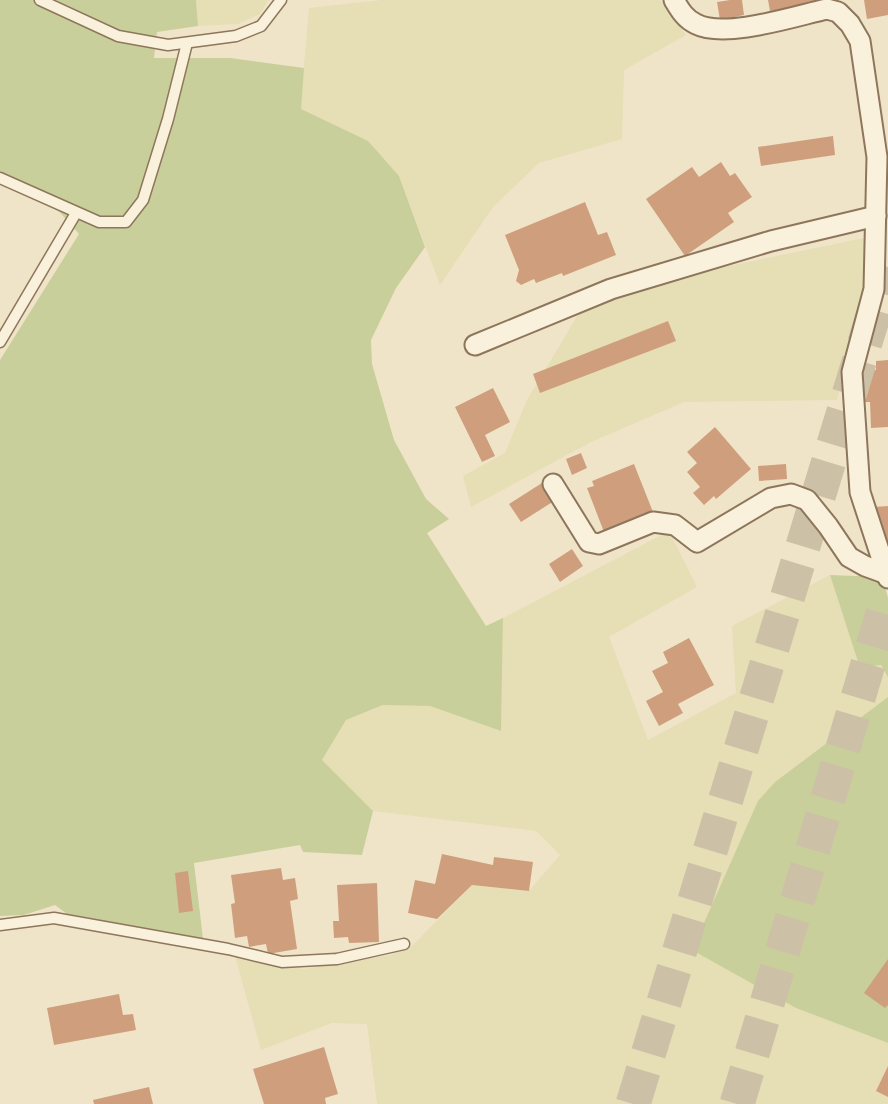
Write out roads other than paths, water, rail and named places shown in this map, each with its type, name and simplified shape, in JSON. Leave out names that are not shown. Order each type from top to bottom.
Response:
[{"type":"street","points":[[674,0],[685,17],[697,26],[726,30],[827,9],[838,12],[850,24],[860,41],[877,157],[880,210],[874,289],[852,372],[860,492],[887,576]]},
{"type":"street","points":[[475,345],[611,289],[880,210]]},
{"type":"street","points":[[553,484],[589,542],[598,544],[653,522],[675,525],[697,542],[771,498],[791,494],[807,500],[849,557],[887,576]]},
{"type":"lane","points":[[40,0],[118,36],[168,45],[236,36],[261,26],[281,0]]},
{"type":"lane","points":[[0,178],[99,222],[126,222],[143,200],[168,119],[187,43]]},
{"type":"lane","points":[[0,342],[76,212]]},
{"type":"lane","points":[[0,925],[54,918],[228,949],[282,962],[337,959],[404,944]]},
{"type":"tunnel","points":[[633,1104],[888,267]]},
{"type":"tunnel","points":[[737,1104],[888,597]]}]
